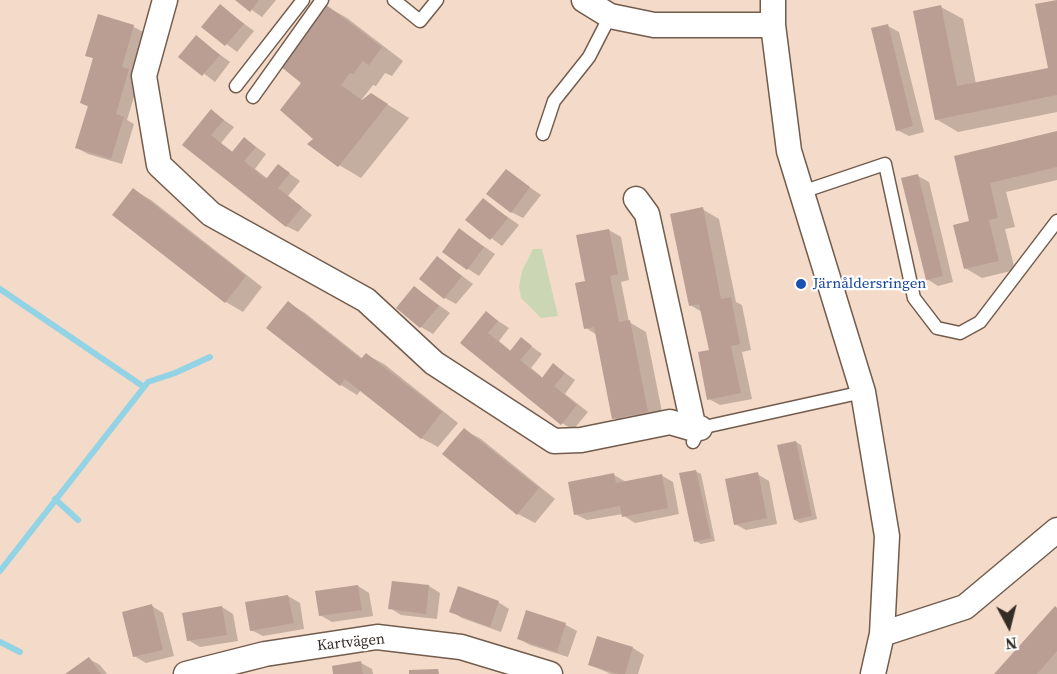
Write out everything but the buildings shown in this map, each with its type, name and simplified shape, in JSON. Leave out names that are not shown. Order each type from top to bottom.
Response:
[{"type":"street","points":[[165,0],[144,76],[159,165],[211,214],[366,300],[434,363],[554,441],[581,440],[670,422],[696,433]]},
{"type":"street","points":[[584,0],[610,16],[654,25],[773,25]]},
{"type":"street","points":[[773,0],[773,25],[789,151],[863,392],[887,536],[882,634],[873,674]]},
{"type":"street","points":[[636,199],[647,214],[696,433]]},
{"type":"street","points":[[882,634],[965,608],[1057,530]]},
{"type":"street","name":"Kartvägen","points":[[186,674],[265,654],[377,637],[461,647],[550,674]]},
{"type":"lane","points":[[236,86],[303,0]]},
{"type":"lane","points":[[253,97],[322,0]]},
{"type":"lane","points":[[394,0],[420,21],[437,0]]},
{"type":"lane","points":[[543,134],[554,101],[589,57],[610,16]]},
{"type":"lane","points":[[802,192],[885,164],[914,298],[937,328],[960,333],[980,322],[1057,221]]},
{"type":"lane","points":[[696,433],[863,392]]},
{"type":"green space","points":[[533,249],[542,249],[558,316],[541,318],[521,298],[519,286],[522,271]]},
{"type":"waterway","points":[[0,289],[144,387]]},
{"type":"waterway","points":[[0,571],[148,382],[210,357]]},
{"type":"waterway","points":[[55,499],[78,520]]},
{"type":"waterway","points":[[0,642],[20,652]]},
{"type":"place","name":"Järnåldersringen","points":[[801,284]]}]
